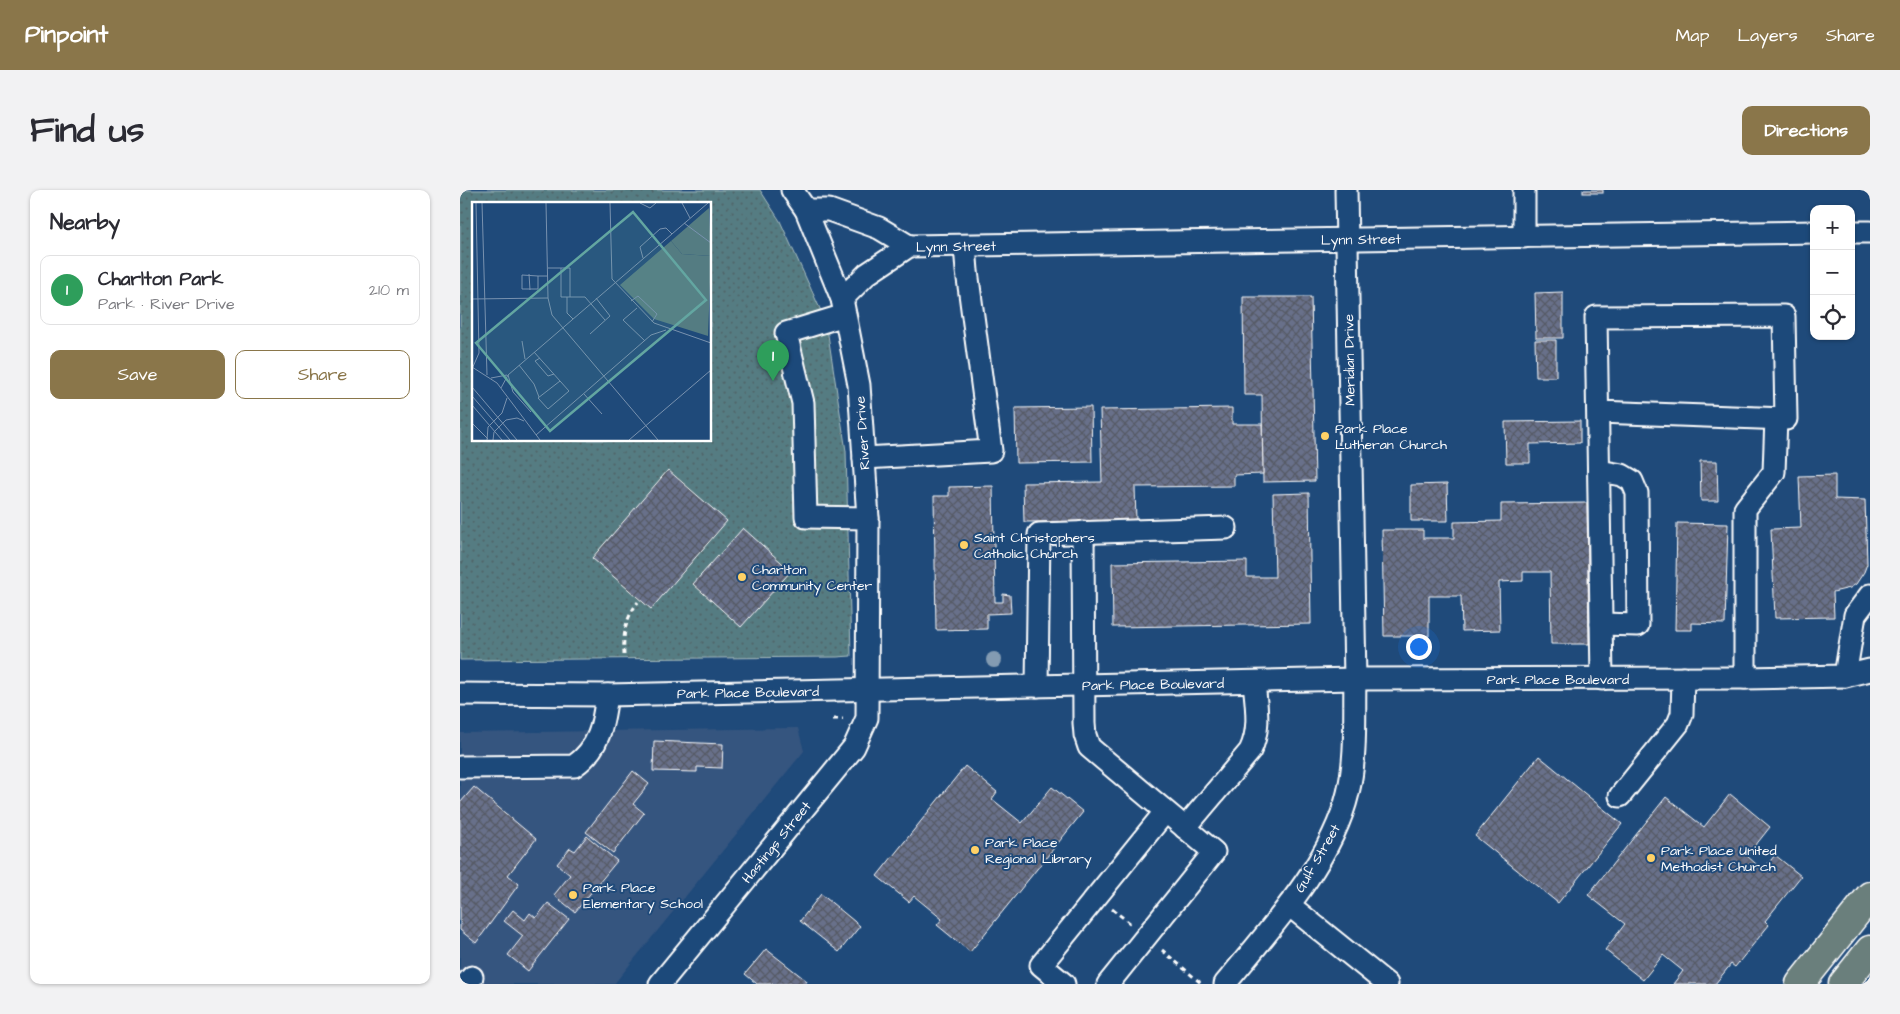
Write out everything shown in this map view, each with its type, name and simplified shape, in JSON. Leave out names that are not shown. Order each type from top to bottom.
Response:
[{"type":"main road","points":[[1800,984],[1870,896]]},
{"type":"main road","points":[[1844,984],[1870,951]]},
{"type":"street","name":"River Drive","points":[[792,190],[806,210],[844,307],[859,385],[868,518],[867,690]]},
{"type":"street","name":"Meridian Drive","points":[[1346,190],[1355,679]]},
{"type":"street","points":[[1524,190],[1524,237]]},
{"type":"street","name":"Lynn Street","points":[[806,210],[829,210],[879,228],[908,246],[1810,232]]},
{"type":"street","points":[[1855,232],[1870,232]]},
{"type":"street","name":"Lynn Street","points":[[844,307],[868,274],[908,246]]},
{"type":"street","points":[[864,458],[991,451],[965,246]]},
{"type":"street","points":[[844,307],[786,333],[802,403],[806,517],[868,518]]},
{"type":"street","points":[[1598,412],[1786,419],[1784,316],[1596,317],[1602,678]]},
{"type":"street","points":[[1745,678],[1744,509],[1774,472],[1776,418]]},
{"type":"street","points":[[1599,472],[1622,475],[1632,481],[1637,493],[1638,625],[1601,624]]},
{"type":"street","points":[[1037,686],[1039,534],[1226,528]]},
{"type":"street","points":[[1083,532],[1083,685],[1085,735],[1089,747],[1214,852],[1108,984]]},
{"type":"street","points":[[1845,676],[1855,615],[1870,595]]},
{"type":"street","name":"Park Place Boulevard","points":[[460,694],[867,690],[1355,679],[1745,678],[1845,676],[1870,670]]},
{"type":"street","name":"Park Place Boulevard","points":[[1845,676],[1870,686]]},
{"type":"street","points":[[1620,796],[1678,724],[1682,714],[1683,678]]},
{"type":"street","name":"Gulf Street","points":[[1226,984],[1288,905],[1317,864],[1334,832],[1348,794],[1354,758],[1355,679]]},
{"type":"street","points":[[1185,828],[1250,751],[1255,741],[1257,726],[1254,682]]},
{"type":"street","name":"Hastings Street","points":[[660,984],[854,747],[866,718],[867,690]]},
{"type":"street","points":[[460,768],[574,766],[584,760],[602,729],[607,694]]},
{"type":"street","points":[[1064,984],[1041,965],[1165,812]]},
{"type":"street","points":[[1288,905],[1387,984]]},
{"type":"path","points":[[624,655],[623,639],[625,627],[630,614],[638,602]]},
{"type":"path","points":[[833,719],[846,719]]},
{"type":"shaded area","name":"Park Place Elementary School","points":[[798,728],[804,751],[614,984],[460,984],[460,733]]},
{"type":"green space","points":[[460,190],[760,190],[780,221],[826,322],[846,451],[851,656],[460,660]]},
{"type":"building","points":[[1583,190],[1603,190],[1603,193],[1583,193]]},
{"type":"building","points":[[1563,292],[1563,338],[1536,338],[1535,293]]},
{"type":"building","points":[[1243,297],[1311,297],[1315,481],[1263,482],[1262,395],[1244,395]]},
{"type":"building","points":[[1535,340],[1556,340],[1556,377],[1536,377]]},
{"type":"building","points":[[1091,407],[1092,462],[1016,463],[1015,408]]},
{"type":"building","points":[[1232,408],[1232,424],[1262,424],[1263,474],[1234,475],[1234,486],[1135,487],[1136,521],[1024,522],[1023,483],[1102,482],[1100,410]]},
{"type":"building","points":[[1580,421],[1580,443],[1530,444],[1530,463],[1506,463],[1505,422]]},
{"type":"building","points":[[1700,461],[1717,461],[1718,501],[1701,501]]},
{"type":"building","points":[[668,470],[727,521],[651,609],[592,558]]},
{"type":"building","points":[[1835,475],[1835,499],[1865,500],[1867,564],[1864,572],[1856,584],[1850,588],[1833,592],[1834,617],[1775,618],[1771,529],[1801,528],[1799,476]]},
{"type":"building","points":[[1447,484],[1448,521],[1411,521],[1411,485]]},
{"type":"building","name":"Saint Christophers Catholic Church","points":[[993,486],[995,602],[1003,602],[1003,594],[1010,595],[1011,613],[987,614],[987,629],[936,630],[934,496],[949,496],[949,487]]},
{"type":"building","points":[[1309,493],[1311,624],[1113,627],[1112,563],[1247,561],[1247,577],[1275,577],[1273,494]]},
{"type":"building","points":[[1587,503],[1589,644],[1551,644],[1550,572],[1523,572],[1523,581],[1499,582],[1500,630],[1462,631],[1461,596],[1429,596],[1429,636],[1384,636],[1382,530],[1423,530],[1423,538],[1454,538],[1454,522],[1501,521],[1501,504]]},
{"type":"building","points":[[1677,523],[1728,524],[1725,624],[1692,623],[1692,630],[1675,630]]},
{"type":"building","name":"Charlton Community Center","points":[[743,528],[791,571],[741,627],[693,584]]},
{"type":"building","points":[[654,741],[723,744],[722,768],[697,767],[697,772],[653,771]]},
{"type":"building","points":[[1539,756],[1622,824],[1558,903],[1475,836]]},
{"type":"building","name":"Park Place Regional Library","points":[[965,766],[997,792],[992,799],[1022,823],[1052,787],[1083,812],[970,952],[937,925],[942,919],[914,896],[909,902],[877,876]]},
{"type":"building","points":[[633,771],[649,784],[633,804],[644,813],[613,853],[586,832]]},
{"type":"building","points":[[474,787],[536,839],[508,875],[519,884],[476,943],[460,930],[460,803]]},
{"type":"building","name":"Park Place United Methodist Church","points":[[1730,794],[1770,827],[1747,856],[1763,870],[1775,855],[1801,876],[1765,921],[1769,925],[1735,967],[1731,964],[1715,984],[1673,984],[1683,971],[1663,955],[1643,980],[1605,950],[1625,924],[1588,895],[1666,797],[1704,827]]},
{"type":"building","points":[[587,836],[617,861],[575,912],[554,895],[570,875],[557,864],[570,848],[575,851]]},
{"type":"building","points":[[821,894],[860,926],[839,952],[800,921]]},
{"type":"building","points":[[548,903],[569,919],[528,971],[508,955],[523,936],[504,921],[513,910],[525,920],[530,913],[536,918]]},
{"type":"building","points":[[766,949],[807,981],[805,984],[757,984],[745,974]]},
{"type":"place","name":"Charlton Park","points":[[773,381]]},
{"type":"place","name":"Park Place Lutheran Church","points":[[1325,436]]},
{"type":"place","name":"Saint Christophers Catholic Church","points":[[964,545]]},
{"type":"place","name":"Charlton Community Center","points":[[742,577]]},
{"type":"place","name":"Park Place Regional Library","points":[[975,850]]},
{"type":"place","name":"Park Place United Methodist Church","points":[[1651,858]]},
{"type":"place","name":"Park Place Elementary School","points":[[573,895]]}]
